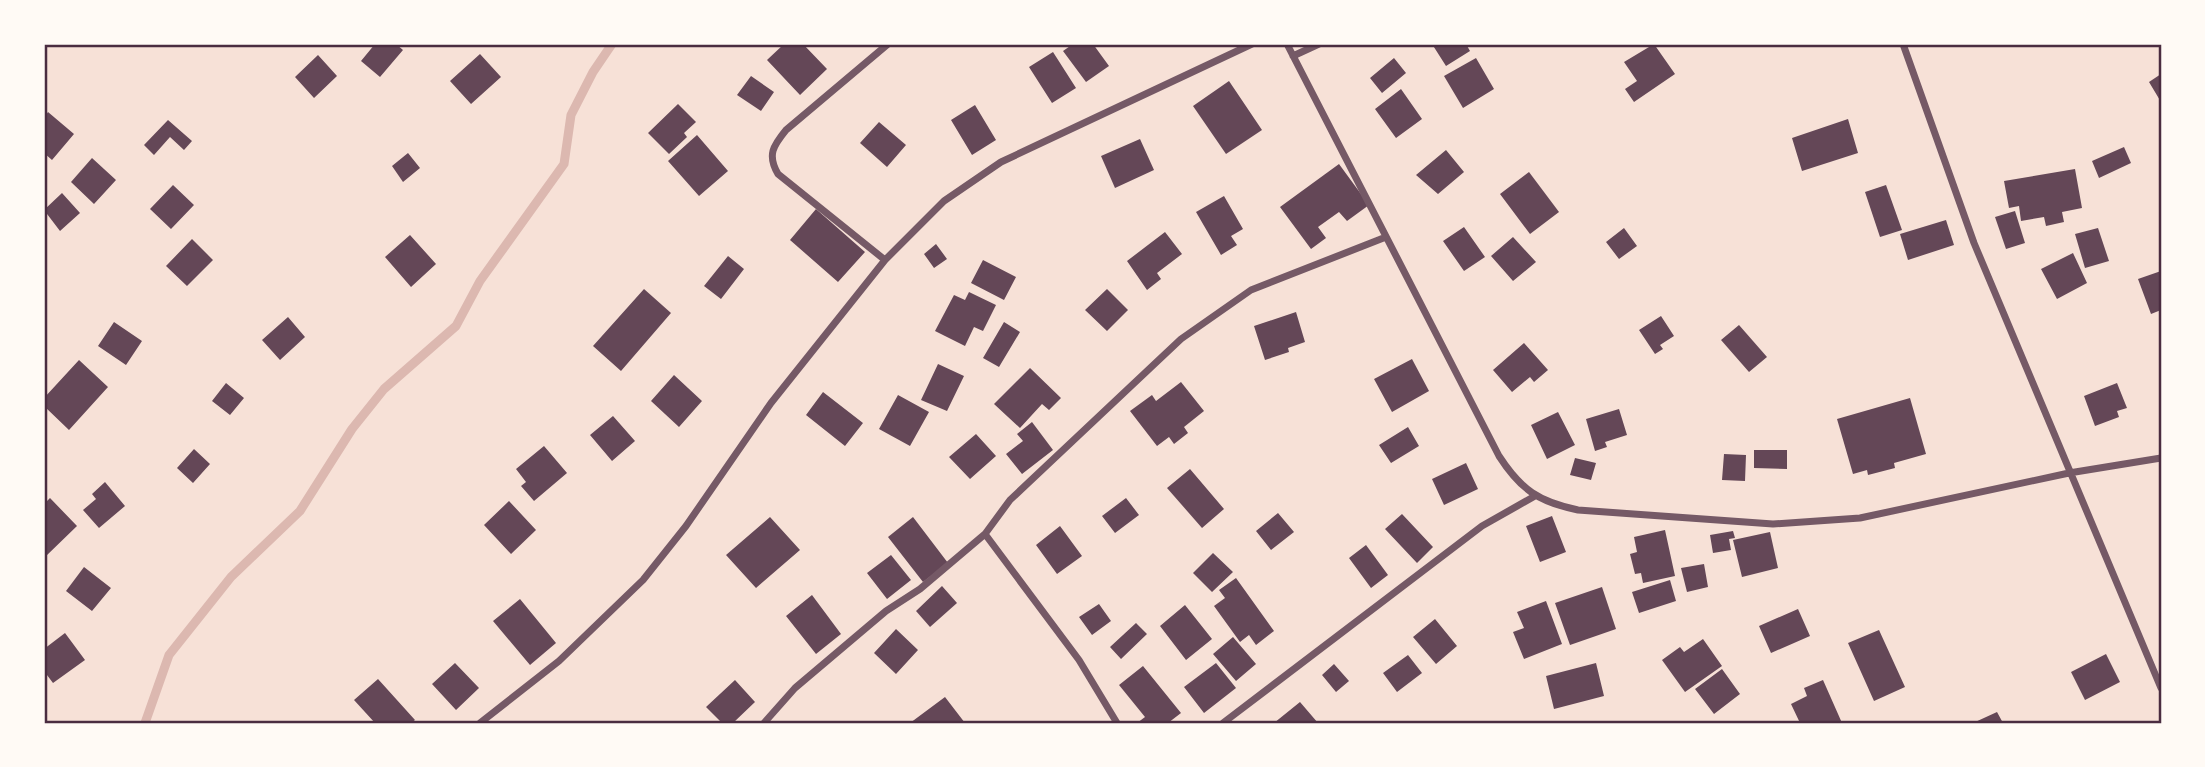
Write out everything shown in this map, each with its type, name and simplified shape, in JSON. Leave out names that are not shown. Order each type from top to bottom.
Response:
[{"type":"street","points":[[885,260],[778,174],[771,161],[773,146],[786,130],[888,44]]},
{"type":"street","points":[[480,723],[559,661],[643,580],[686,526],[771,403],[885,260],[944,201],[1001,162],[1252,44]]},
{"type":"street","points":[[1287,44],[1499,456],[1514,480],[1535,496],[1578,510],[1773,524],[1860,518],[2069,472],[2161,458]]},
{"type":"street","points":[[1293,56],[1319,44]]},
{"type":"street","points":[[1903,44],[1974,243],[2161,688]]},
{"type":"street","points":[[764,723],[795,688],[886,611],[920,589],[985,534],[1010,500],[1181,339],[1217,311],[1285,274],[1387,237]]},
{"type":"street","points":[[1223,723],[1482,526],[1535,496]]},
{"type":"street","points":[[985,534],[1079,660],[1117,723]]},
{"type":"building","points":[[375,44],[396,44],[403,50],[380,77],[361,61]]},
{"type":"building","points":[[784,44],[803,44],[827,69],[800,95],[767,60]]},
{"type":"building","points":[[1073,44],[1093,44],[1109,66],[1086,82],[1063,51]]},
{"type":"building","points":[[1432,44],[1466,44],[1470,51],[1446,66]]},
{"type":"building","points":[[1654,44],[1675,74],[1634,102],[1625,89],[1637,81],[1624,62]]},
{"type":"building","points":[[1053,52],[1076,88],[1052,103],[1029,67]]},
{"type":"building","points":[[480,54],[501,77],[471,104],[450,81]]},
{"type":"building","points":[[318,55],[337,76],[314,98],[295,77]]},
{"type":"building","points":[[1394,58],[1406,73],[1382,93],[1370,78]]},
{"type":"building","points":[[1476,58],[1494,89],[1463,108],[1444,76]]},
{"type":"building","points":[[2161,74],[2161,102],[2149,82]]},
{"type":"building","points":[[751,76],[774,92],[761,111],[737,95]]},
{"type":"building","points":[[1229,81],[1262,130],[1226,154],[1193,106]]},
{"type":"building","points":[[1401,89],[1422,119],[1396,138],[1375,109]]},
{"type":"building","points":[[678,104],[696,122],[684,133],[687,137],[669,154],[648,133]]},
{"type":"building","points":[[975,105],[996,140],[972,155],[951,120]]},
{"type":"building","points":[[48,112],[74,134],[52,160],[44,153],[44,118]]},
{"type":"building","points":[[1848,119],[1858,153],[1802,171],[1792,138]]},
{"type":"building","points":[[168,120],[192,141],[184,150],[170,137],[154,155],[144,145]]},
{"type":"building","points":[[879,122],[906,145],[887,167],[860,143]]},
{"type":"building","points":[[697,135],[728,171],[699,196],[668,161]]},
{"type":"building","points":[[1140,139],[1154,170],[1115,188],[1101,156]]},
{"type":"building","points":[[2124,147],[2131,163],[2099,178],[2092,161]]},
{"type":"building","points":[[1446,150],[1464,172],[1438,194],[1416,175]]},
{"type":"building","points":[[408,153],[420,168],[403,182],[392,166]]},
{"type":"building","points":[[92,158],[116,180],[94,204],[71,182]]},
{"type":"building","points":[[1339,164],[1369,205],[1347,221],[1339,212],[1318,227],[1326,238],[1311,249],[1280,207]]},
{"type":"building","points":[[2075,169],[2082,208],[2062,212],[2064,222],[2046,226],[2044,217],[2021,221],[2019,206],[2009,208],[2004,181]]},
{"type":"building","points":[[1529,172],[1559,212],[1530,234],[1500,194]]},
{"type":"building","points":[[173,185],[194,205],[171,229],[150,209]]},
{"type":"building","points":[[1886,185],[1902,230],[1880,237],[1865,192]]},
{"type":"building","points":[[62,193],[80,213],[60,231],[44,210]]},
{"type":"building","points":[[1224,196],[1243,229],[1231,236],[1237,245],[1221,255],[1196,212]]},
{"type":"building","points":[[816,209],[865,252],[838,282],[790,240]]},
{"type":"building","points":[[2015,211],[2025,243],[2006,249],[1995,217]]},
{"type":"building","points":[[1946,220],[1954,245],[1908,260],[1900,234]]},
{"type":"building","points":[[1464,227],[1485,257],[1464,271],[1443,241]]},
{"type":"building","points":[[1624,228],[1637,246],[1619,259],[1606,242]]},
{"type":"building","points":[[2098,228],[2109,261],[2085,268],[2075,234]]},
{"type":"building","points":[[1165,232],[1182,254],[1157,273],[1161,279],[1147,290],[1127,261]]},
{"type":"building","points":[[410,235],[436,264],[411,287],[385,257]]},
{"type":"building","points":[[1513,237],[1536,262],[1513,281],[1491,256]]},
{"type":"building","points":[[192,239],[213,260],[187,286],[166,266]]},
{"type":"building","points":[[936,244],[947,259],[934,268],[924,254]]},
{"type":"building","points":[[2073,253],[2087,283],[2057,299],[2041,269]]},
{"type":"building","points":[[728,256],[744,269],[721,299],[704,286]]},
{"type":"building","points":[[983,260],[1016,277],[1004,300],[971,283]]},
{"type":"building","points":[[2161,271],[2161,310],[2151,314],[2138,279]]},
{"type":"building","points":[[644,289],[671,313],[621,371],[593,346]]},
{"type":"building","points":[[1107,289],[1128,310],[1107,331],[1085,310]]},
{"type":"building","points":[[969,292],[996,305],[983,331],[974,327],[965,346],[935,331],[954,295],[965,300]]},
{"type":"building","points":[[1296,312],[1305,342],[1288,348],[1289,352],[1265,360],[1254,326]]},
{"type":"building","points":[[1661,316],[1674,336],[1660,345],[1663,349],[1655,354],[1639,330]]},
{"type":"building","points":[[288,317],[305,337],[280,360],[262,340]]},
{"type":"building","points":[[114,322],[142,341],[126,365],[98,346]]},
{"type":"building","points":[[1004,322],[1020,332],[999,367],[983,358]]},
{"type":"building","points":[[1739,325],[1767,357],[1749,372],[1721,340]]},
{"type":"building","points":[[1524,343],[1548,370],[1534,382],[1530,377],[1512,392],[1493,370]]},
{"type":"building","points":[[1412,359],[1429,391],[1392,412],[1374,379]]},
{"type":"building","points":[[79,360],[108,387],[69,430],[44,406],[44,398]]},
{"type":"building","points":[[938,364],[964,376],[947,411],[921,400]]},
{"type":"building","points":[[1030,368],[1061,398],[1049,410],[1042,404],[1020,428],[994,404]]},
{"type":"building","points":[[674,375],[702,401],[679,427],[651,401]]},
{"type":"building","points":[[1181,382],[1204,411],[1184,427],[1188,433],[1174,444],[1169,437],[1157,446],[1130,411],[1152,395],[1156,401]]},
{"type":"building","points":[[226,383],[244,398],[230,415],[212,401]]},
{"type":"building","points":[[2117,383],[2127,408],[2117,411],[2119,417],[2095,426],[2084,396]]},
{"type":"building","points":[[823,392],[863,423],[845,446],[806,415]]},
{"type":"building","points":[[898,395],[929,412],[910,446],[879,429]]},
{"type":"building","points":[[1910,398],[1926,454],[1894,463],[1895,468],[1868,475],[1867,470],[1853,474],[1837,419]]},
{"type":"building","points":[[1619,409],[1627,435],[1605,442],[1607,447],[1595,451],[1586,419]]},
{"type":"building","points":[[1558,412],[1575,445],[1547,459],[1531,425]]},
{"type":"building","points":[[613,416],[635,441],[612,461],[590,435]]},
{"type":"building","points":[[1032,422],[1053,450],[1022,474],[1006,454],[1023,441],[1017,434]]},
{"type":"building","points":[[1408,427],[1419,446],[1391,463],[1379,445]]},
{"type":"building","points":[[976,434],[996,456],[970,479],[949,457]]},
{"type":"building","points":[[544,446],[567,473],[534,501],[521,486],[526,482],[516,469]]},
{"type":"building","points":[[194,449],[210,464],[193,483],[177,468]]},
{"type":"building","points":[[1754,450],[1787,450],[1787,469],[1754,468]]},
{"type":"building","points":[[1724,454],[1746,455],[1745,481],[1722,480]]},
{"type":"building","points":[[1575,458],[1596,463],[1591,480],[1570,475]]},
{"type":"building","points":[[1466,463],[1478,489],[1444,505],[1432,479]]},
{"type":"building","points":[[1190,469],[1224,509],[1202,528],[1167,488]]},
{"type":"building","points":[[105,482],[125,506],[99,528],[83,510],[96,499],[92,494]]},
{"type":"building","points":[[50,498],[77,526],[45,557],[44,504]]},
{"type":"building","points":[[1126,498],[1139,515],[1115,533],[1102,516]]},
{"type":"building","points":[[509,501],[536,530],[511,554],[484,525]]},
{"type":"building","points":[[1278,513],[1294,532],[1271,550],[1256,531]]},
{"type":"building","points":[[1402,514],[1433,547],[1417,563],[1385,529]]},
{"type":"building","points":[[1552,516],[1566,552],[1540,562],[1526,526]]},
{"type":"building","points":[[770,517],[800,550],[756,588],[726,555]]},
{"type":"building","points":[[913,517],[948,563],[923,582],[888,537]]},
{"type":"building","points":[[1060,526],[1082,556],[1057,574],[1036,545]]},
{"type":"building","points":[[1665,530],[1675,576],[1643,583],[1641,573],[1635,574],[1630,554],[1637,552],[1634,537]]},
{"type":"building","points":[[1733,531],[1735,538],[1729,539],[1731,550],[1713,553],[1710,535]]},
{"type":"building","points":[[1770,532],[1778,568],[1742,577],[1733,540]]},
{"type":"building","points":[[1366,545],[1388,575],[1371,588],[1349,558]]},
{"type":"building","points":[[1213,553],[1233,572],[1212,592],[1193,573]]},
{"type":"building","points":[[891,555],[911,580],[887,599],[867,573]]},
{"type":"building","points":[[1704,564],[1708,587],[1687,592],[1681,568]]},
{"type":"building","points":[[84,567],[111,588],[92,611],[66,591]]},
{"type":"building","points":[[1236,578],[1274,631],[1256,645],[1249,635],[1240,642],[1214,606],[1225,598],[1219,590]]},
{"type":"building","points":[[1670,580],[1676,601],[1639,613],[1632,592]]},
{"type":"building","points":[[942,586],[957,603],[930,627],[916,611]]},
{"type":"building","points":[[1602,587],[1616,629],[1570,645],[1555,603]]},
{"type":"building","points":[[812,595],[841,634],[816,654],[786,616]]},
{"type":"building","points":[[520,599],[556,643],[530,665],[493,621]]},
{"type":"building","points":[[1546,601],[1562,644],[1524,659],[1513,632],[1524,628],[1517,612]]},
{"type":"building","points":[[1099,604],[1111,621],[1092,635],[1079,617]]},
{"type":"building","points":[[1185,605],[1212,639],[1186,660],[1160,626]]},
{"type":"building","points":[[1798,609],[1810,636],[1771,653],[1759,626]]},
{"type":"building","points":[[1435,619],[1457,646],[1436,664],[1413,637]]},
{"type":"building","points":[[1136,623],[1147,634],[1121,659],[1110,647]]},
{"type":"building","points":[[896,629],[918,650],[896,674],[874,653]]},
{"type":"building","points":[[1879,630],[1905,687],[1874,701],[1848,643]]},
{"type":"building","points":[[65,633],[85,660],[53,683],[44,671],[44,649]]},
{"type":"building","points":[[1233,637],[1256,664],[1236,681],[1213,654]]},
{"type":"building","points":[[1703,639],[1722,666],[1685,692],[1662,660],[1680,647],[1684,652]]},
{"type":"building","points":[[2106,654],[2120,682],[2085,700],[2071,672]]},
{"type":"building","points":[[1408,655],[1422,673],[1397,692],[1383,673]]},
{"type":"building","points":[[455,663],[479,688],[456,710],[432,684]]},
{"type":"building","points":[[1216,663],[1236,688],[1204,713],[1184,687]]},
{"type":"building","points":[[1596,663],[1604,696],[1554,709],[1546,676]]},
{"type":"building","points":[[1334,664],[1349,681],[1336,692],[1322,675]]},
{"type":"building","points":[[1143,666],[1181,713],[1168,723],[1137,723],[1145,717],[1119,685]]},
{"type":"building","points":[[1722,669],[1740,694],[1714,714],[1695,689]]},
{"type":"building","points":[[378,679],[415,720],[411,723],[375,723],[354,700]]},
{"type":"building","points":[[735,680],[755,702],[733,723],[722,723],[706,707]]},
{"type":"building","points":[[1823,680],[1842,723],[1800,723],[1791,704],[1807,696],[1804,688]]},
{"type":"building","points":[[945,697],[965,723],[910,723]]},
{"type":"building","points":[[1300,702],[1318,723],[1274,723]]},
{"type":"building","points":[[1997,712],[2003,723],[1973,723]]},
{"type":"waterway","points":[[145,723],[169,655],[231,577],[300,511],[352,429],[384,389],[456,326],[480,281],[564,164],[571,115],[593,72],[612,44]]}]
